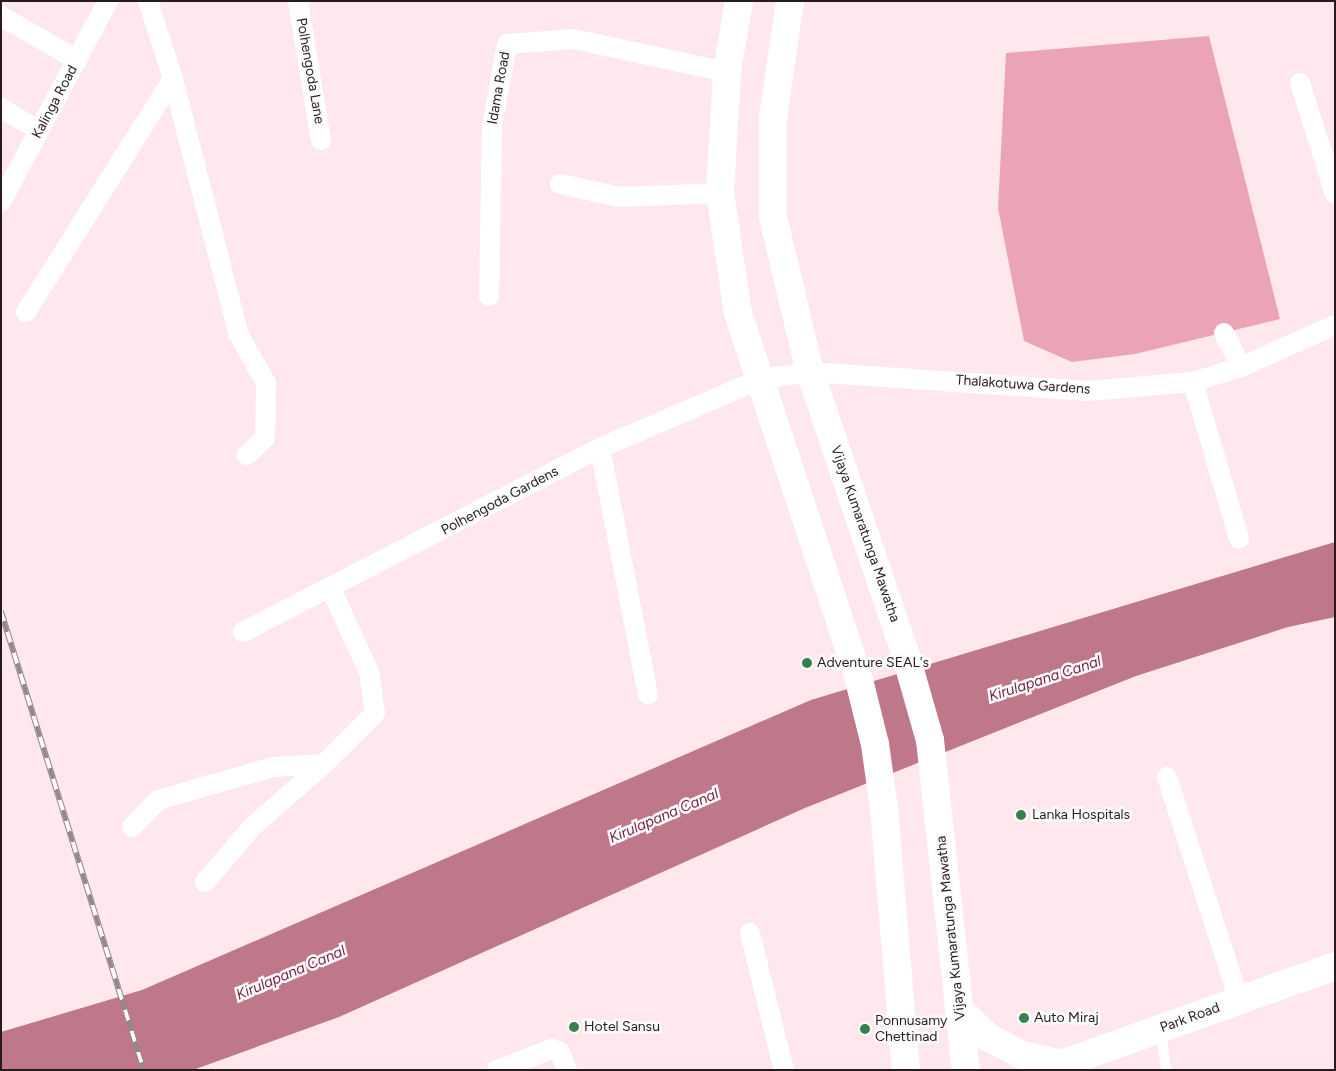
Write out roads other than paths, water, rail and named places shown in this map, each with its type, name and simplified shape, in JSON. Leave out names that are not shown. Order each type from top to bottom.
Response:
[{"type":"main road","points":[[739,1],[727,72],[720,193],[738,313],[857,672],[875,744],[884,809],[906,1070]]},
{"type":"main road","name":"Vijaya Kumaratunga Mawatha","points":[[790,1],[773,117],[773,217],[810,372],[904,649],[930,740],[938,795],[966,1070]]},
{"type":"main road","name":"Park Road","points":[[1055,1068],[1335,966]]},
{"type":"main road","points":[[959,1009],[989,1038],[1022,1056],[1055,1068]]},
{"type":"street","name":"Kalinga Road","points":[[1,202],[108,1]]},
{"type":"street","points":[[148,1],[173,79],[238,333],[266,383],[265,438],[247,455]]},
{"type":"street","name":"Polhengoda Lane","points":[[298,1],[322,140]]},
{"type":"street","points":[[1,16],[77,60]]},
{"type":"street","name":"Idama Road","points":[[489,296],[492,126],[507,44],[574,39],[727,72]]},
{"type":"street","points":[[26,312],[173,79]]},
{"type":"street","points":[[1300,83],[1335,194]]},
{"type":"street","points":[[1,108],[39,131]]},
{"type":"street","points":[[560,184],[620,198],[720,193]]},
{"type":"street","name":"Thalakotuwa Gardens","points":[[761,379],[810,372],[1087,391],[1193,382],[1241,367],[1335,325]]},
{"type":"street","points":[[1224,332],[1241,367]]},
{"type":"street","name":"Polhengoda Gardens","points":[[243,632],[331,589],[600,448],[761,379]]},
{"type":"street","points":[[1193,382],[1239,538]]},
{"type":"street","points":[[600,448],[648,694]]},
{"type":"street","points":[[205,882],[252,827],[324,764],[375,713],[369,672],[331,589]]},
{"type":"street","points":[[132,827],[158,800],[274,767],[324,764]]},
{"type":"street","points":[[1167,777],[1239,1000]]},
{"type":"street","points":[[750,932],[784,1070]]},
{"type":"street","points":[[497,1070],[552,1049],[560,1052],[567,1070]]},
{"type":"lane","points":[[1161,1029],[1166,1070]]},
{"type":"water","name":"Kirulapana Canal","points":[[1335,542],[1335,617],[1288,627],[1136,676],[805,808],[339,1017],[193,1070],[1,1070],[1,1032],[142,990],[811,700]]},
{"type":"railway","points":[[1,611],[144,1070]]},
{"type":"place","name":"Adventure SEAL's","points":[[807,663]]},
{"type":"place","name":"Lanka Hospitals","points":[[1021,815]]},
{"type":"place","name":"Auto Miraj","points":[[1024,1018]]},
{"type":"place","name":"Hotel Sansu","points":[[574,1027]]},
{"type":"place","name":"Ponnusamy Chettinad","points":[[865,1029]]}]
